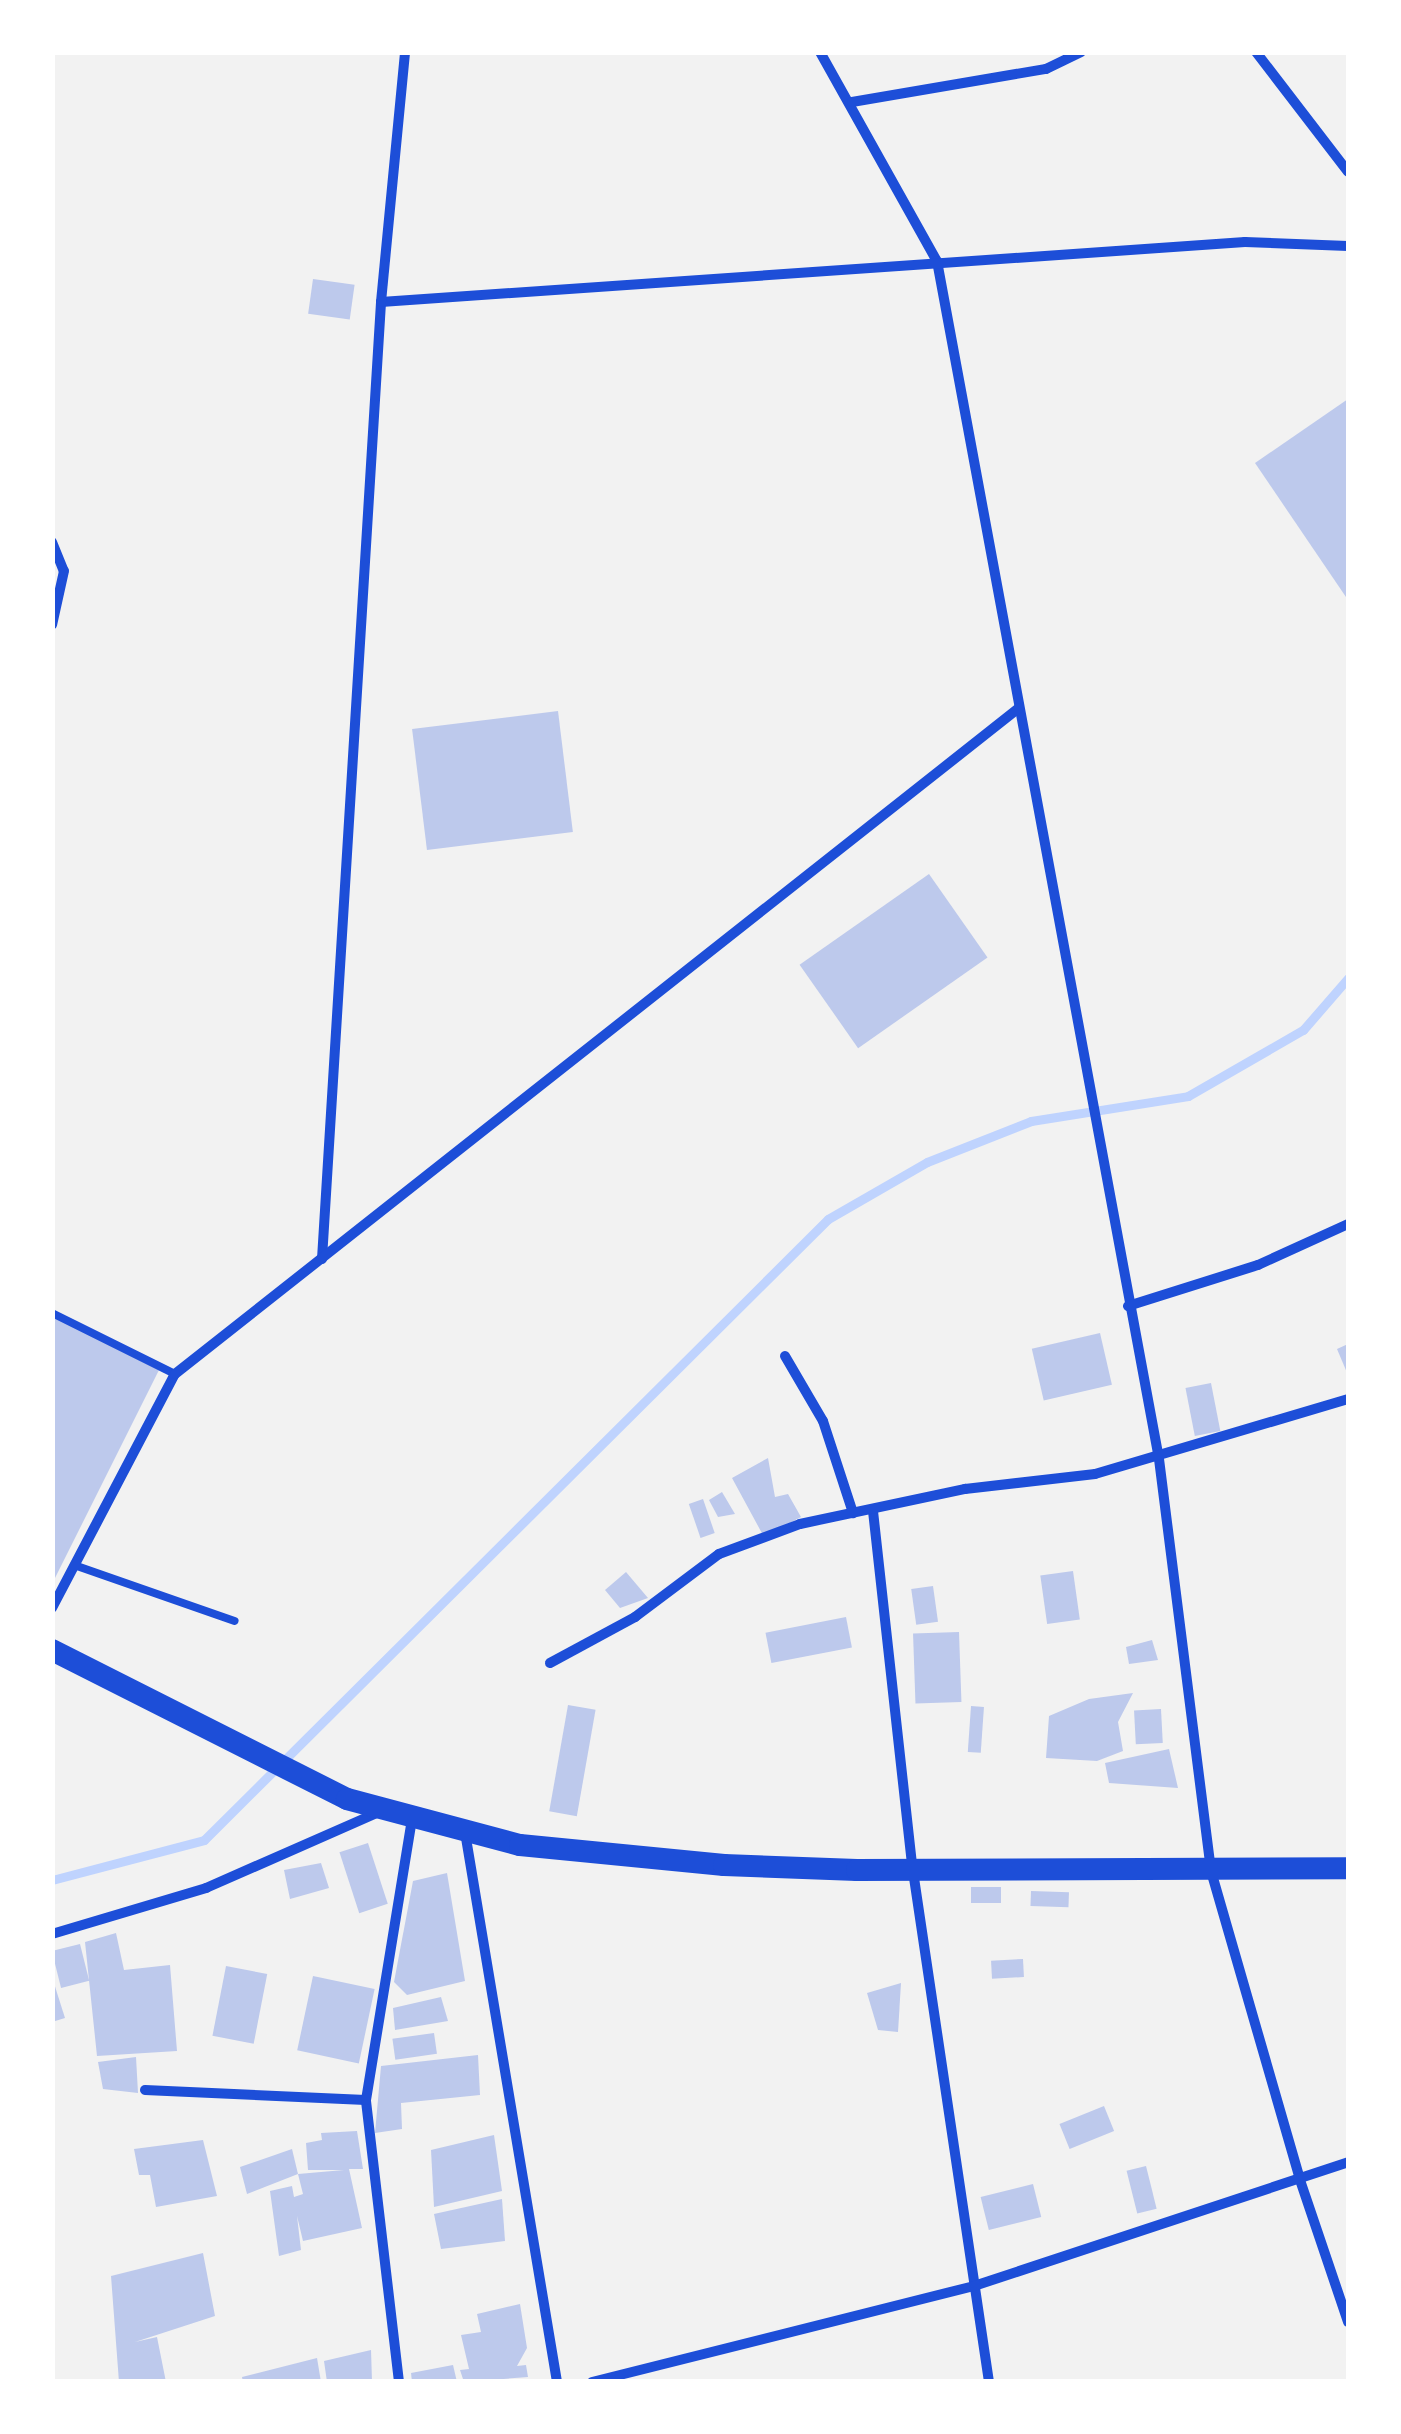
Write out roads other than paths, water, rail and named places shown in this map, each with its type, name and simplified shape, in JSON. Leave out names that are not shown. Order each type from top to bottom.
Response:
[{"type":"main road","points":[[52,1650],[348,1799],[465,1832],[618,1857],[912,1871],[1348,1868]]},
{"type":"street","points":[[322,1259],[381,302],[405,52]]},
{"type":"street","points":[[820,52],[852,102],[937,261],[1159,1459],[1211,1870],[1300,2180],[1348,2322]]},
{"type":"street","points":[[852,102],[1046,70],[1081,52]]},
{"type":"street","points":[[1256,52],[1348,172]]},
{"type":"street","points":[[381,302],[1246,242],[1348,246]]},
{"type":"street","points":[[52,542],[64,571],[52,625]]},
{"type":"street","points":[[52,1608],[175,1374],[1018,708]]},
{"type":"street","points":[[1128,1306],[1258,1265],[1348,1224]]},
{"type":"street","points":[[785,1356],[829,1435],[854,1514]]},
{"type":"street","points":[[550,1663],[636,1617],[720,1554],[800,1524],[965,1489],[1095,1474],[1159,1459],[1348,1399]]},
{"type":"street","points":[[873,1511],[912,1871],[989,2382]]},
{"type":"street","points":[[52,1934],[206,1888],[384,1810]]},
{"type":"street","points":[[399,2382],[366,2100],[382,1970],[412,1818]]},
{"type":"street","points":[[465,1832],[557,2382]]},
{"type":"street","points":[[144,2090],[366,2100]]},
{"type":"street","points":[[592,2382],[974,2286],[1348,2162]]},
{"type":"lane","points":[[52,1313],[175,1374]]},
{"type":"lane","points":[[74,1565],[235,1621]]},
{"type":"waterway","points":[[52,1880],[204,1840],[828,1219],[927,1162],[1031,1121],[1188,1096],[1303,1030],[1348,978]]}]
